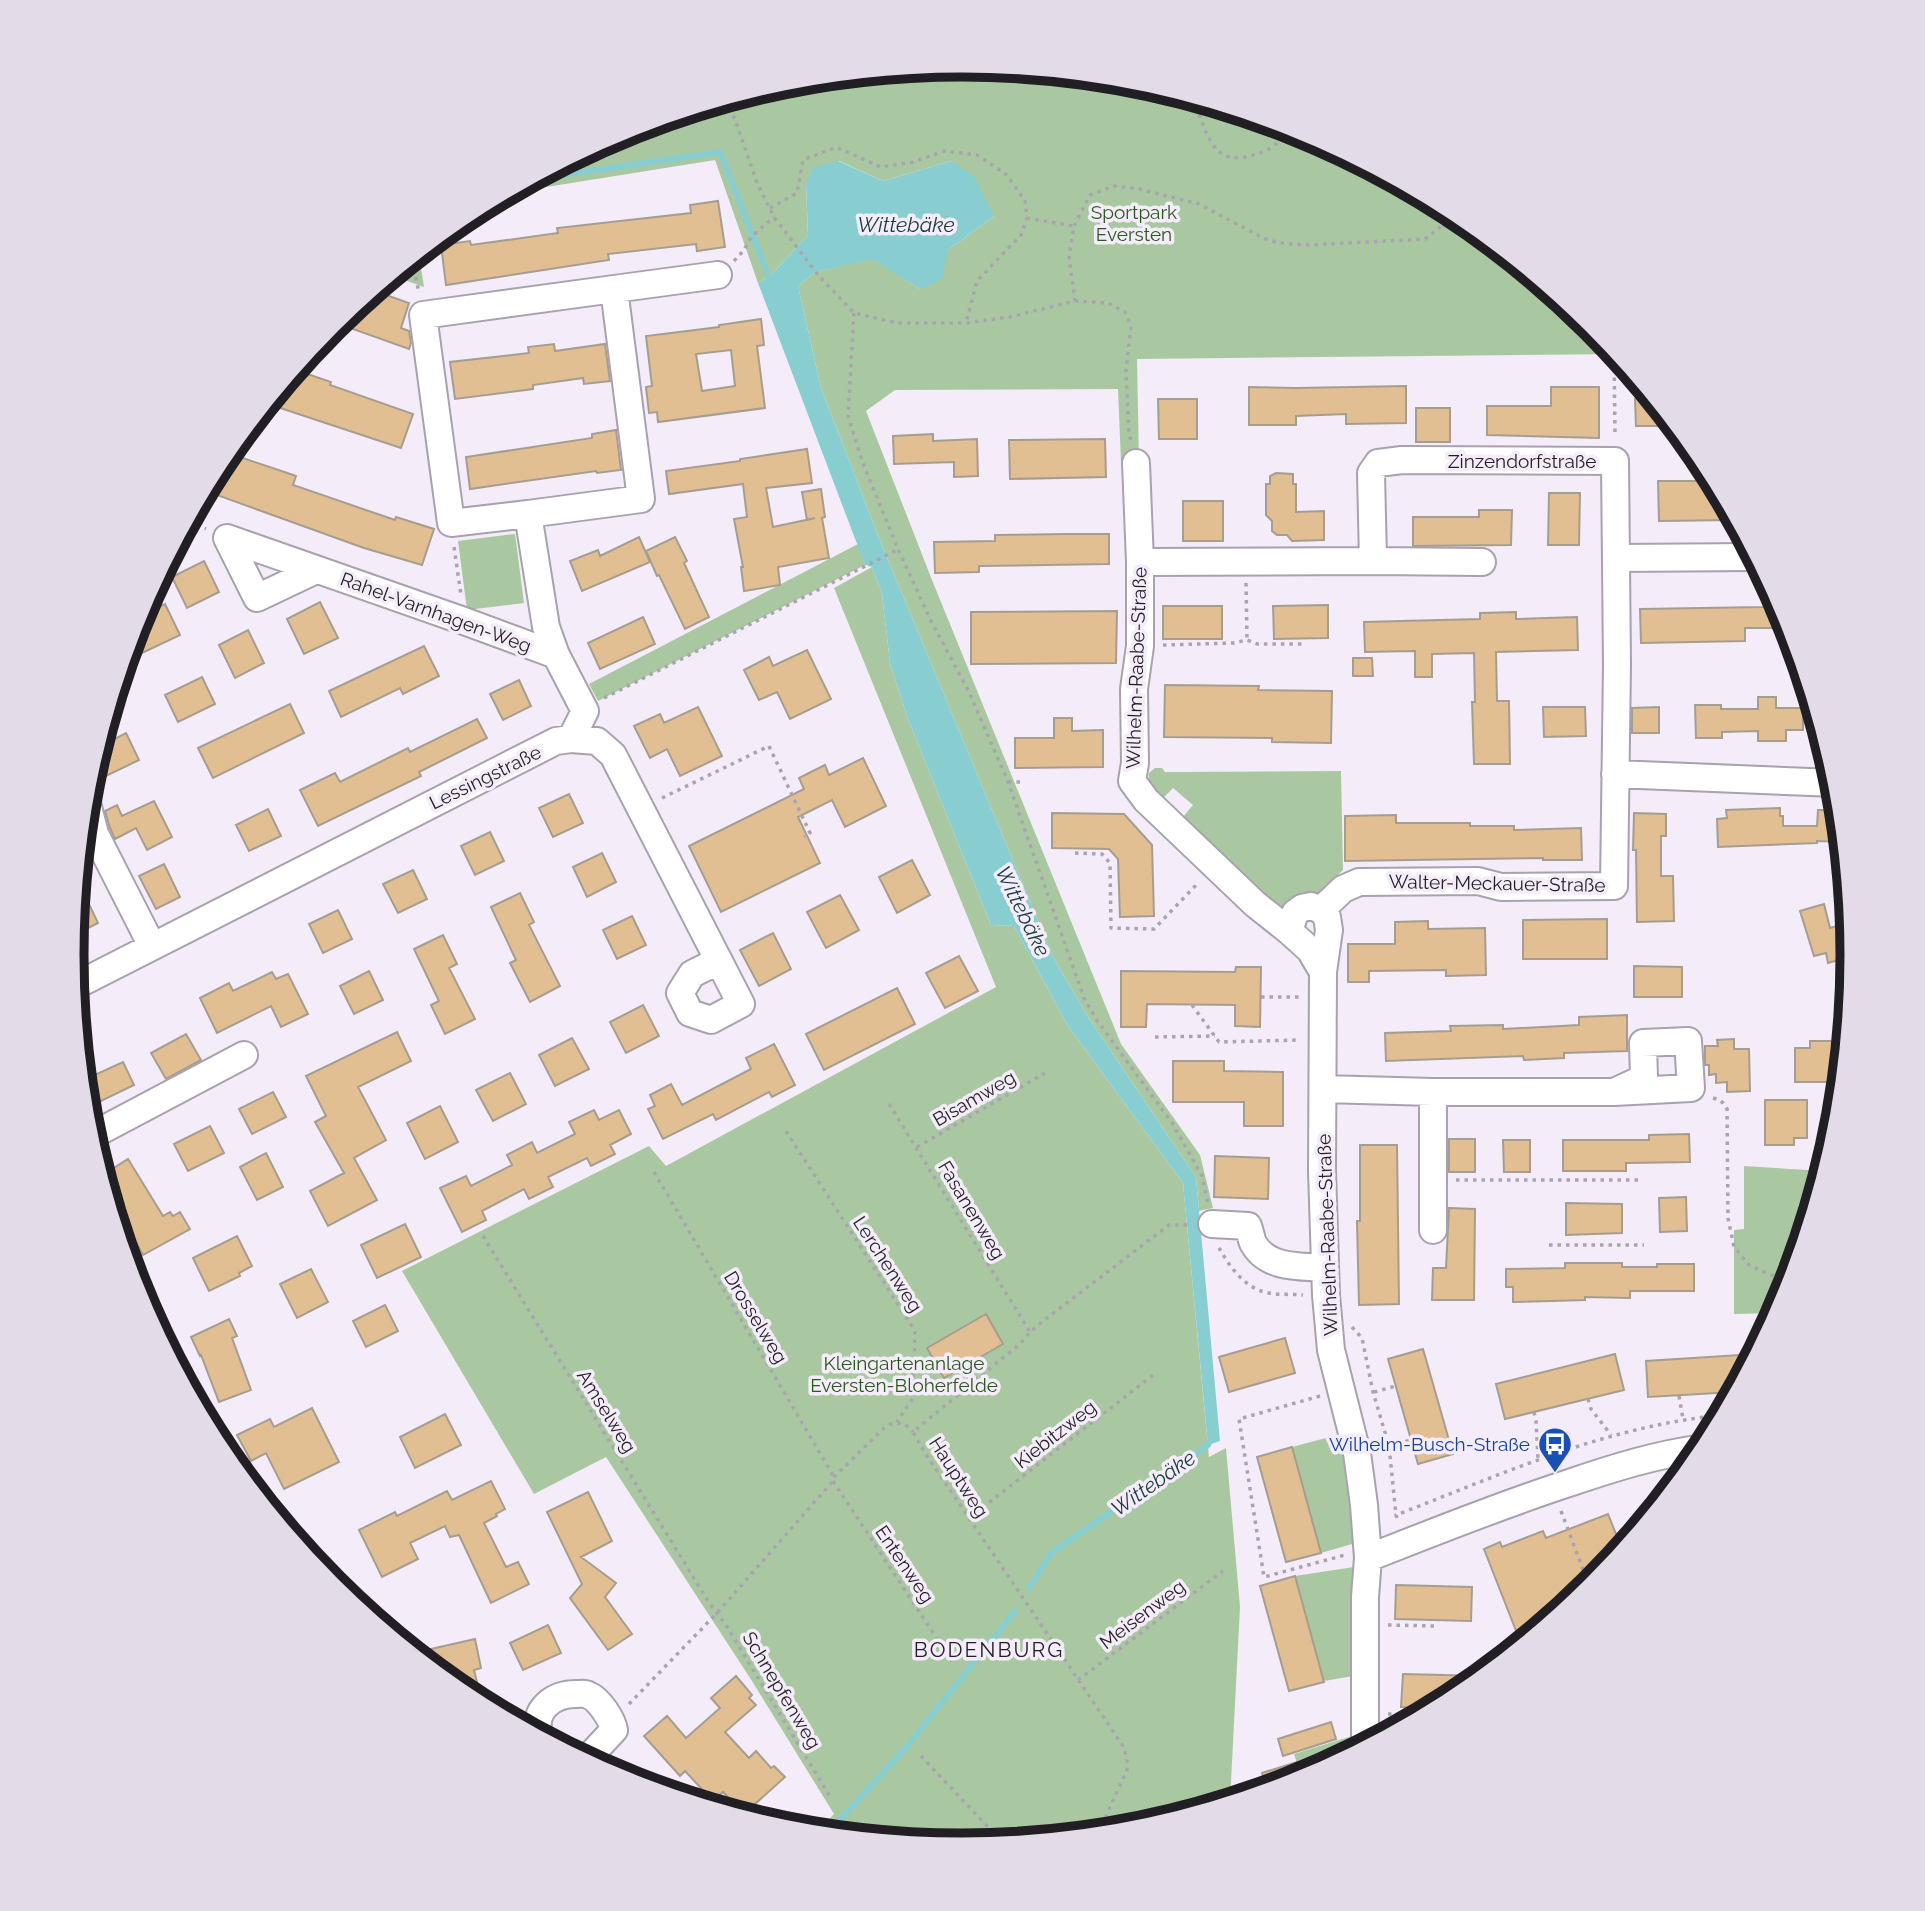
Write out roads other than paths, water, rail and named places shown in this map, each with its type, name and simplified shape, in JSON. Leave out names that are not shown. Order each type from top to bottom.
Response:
[{"type":"street","points":[[614,289],[641,499],[451,523],[423,315],[614,289],[719,275]]},
{"type":"street","name":"Zinzendorfstraße","points":[[1373,561],[1371,473],[1378,463],[1402,460],[1615,461],[1616,558]]},
{"type":"street","name":"Wilhelm-Raabe-Straße","points":[[1136,463],[1140,646],[1134,689],[1135,763],[1132,781],[1146,800],[1255,904],[1310,950],[1323,984]]},
{"type":"street","points":[[528,514],[546,627],[556,655],[585,711],[571,739],[597,741],[613,755],[718,961]]},
{"type":"street","points":[[1616,558],[1745,557]]},
{"type":"street","name":"Walter-Meckauer-Straße","points":[[1321,910],[1343,889],[1359,882],[1478,881],[1501,887],[1614,886],[1616,558]]},
{"type":"street","points":[[1140,562],[1482,562]]},
{"type":"street","name":"Rahel-Varnhagen-Weg","points":[[316,570],[556,655]]},
{"type":"street","name":"Lessingstraße","points":[[85,981],[556,741],[571,739]]},
{"type":"street","points":[[1615,774],[1824,782]]},
{"type":"street","points":[[94,829],[152,946]]},
{"type":"street","points":[[1289,931],[1295,913],[1311,906],[1321,910]]},
{"type":"street","name":"Wilhelm-Raabe-Straße","points":[[1321,910],[1327,916],[1329,930],[1323,984],[1322,1171],[1326,1295],[1331,1350],[1357,1453],[1367,1553],[1365,1736]]},
{"type":"street","points":[[1323,1089],[1614,1092],[1691,1088],[1688,1041],[1643,1043],[1644,1078],[1614,1092]]},
{"type":"street","points":[[102,1130],[244,1055]]},
{"type":"street","points":[[1433,1092],[1433,1230]]},
{"type":"street","points":[[1212,1224],[1248,1226],[1254,1243],[1262,1254],[1273,1262],[1325,1268]]},
{"type":"street","points":[[1367,1553],[1552,1488],[1628,1464],[1688,1451]]},
{"type":"street","points":[[538,1724],[540,1712],[552,1699],[571,1694],[589,1695],[603,1707],[614,1730],[593,1752]]},
{"type":"water","name":"Wittebäke","points":[[838,161],[883,181],[951,161],[974,176],[994,216],[948,250],[942,279],[920,289],[872,259],[815,272],[798,286],[821,388],[881,543],[1054,959],[1088,1017],[1196,1177],[1220,1441],[1208,1445],[1183,1183],[1068,1026],[1014,926],[991,925],[908,719],[890,663],[882,594],[872,567],[865,565],[758,283],[769,277],[808,235],[806,185],[813,167]]},
{"type":"waterway","points":[[560,175],[720,152],[769,277]]},
{"type":"waterway","name":"Wittebäke","points":[[1029,1588],[1051,1553],[1208,1445],[1211,1438]]},
{"type":"waterway","name":"Wittebäke","points":[[836,1824],[908,1745],[1015,1611]]},
{"type":"place","name":"Wilhelm-Busch-Straße","points":[[1555,1474]]},
{"type":"district","name":"BODENBURG","points":[[989,1649]]},
{"type":"park label","name":"Sportpark Eversten","points":[[1134,223]]},
{"type":"park label","name":"Kleingartenanlage Eversten-Bloherfelde","points":[[904,1374]]}]
